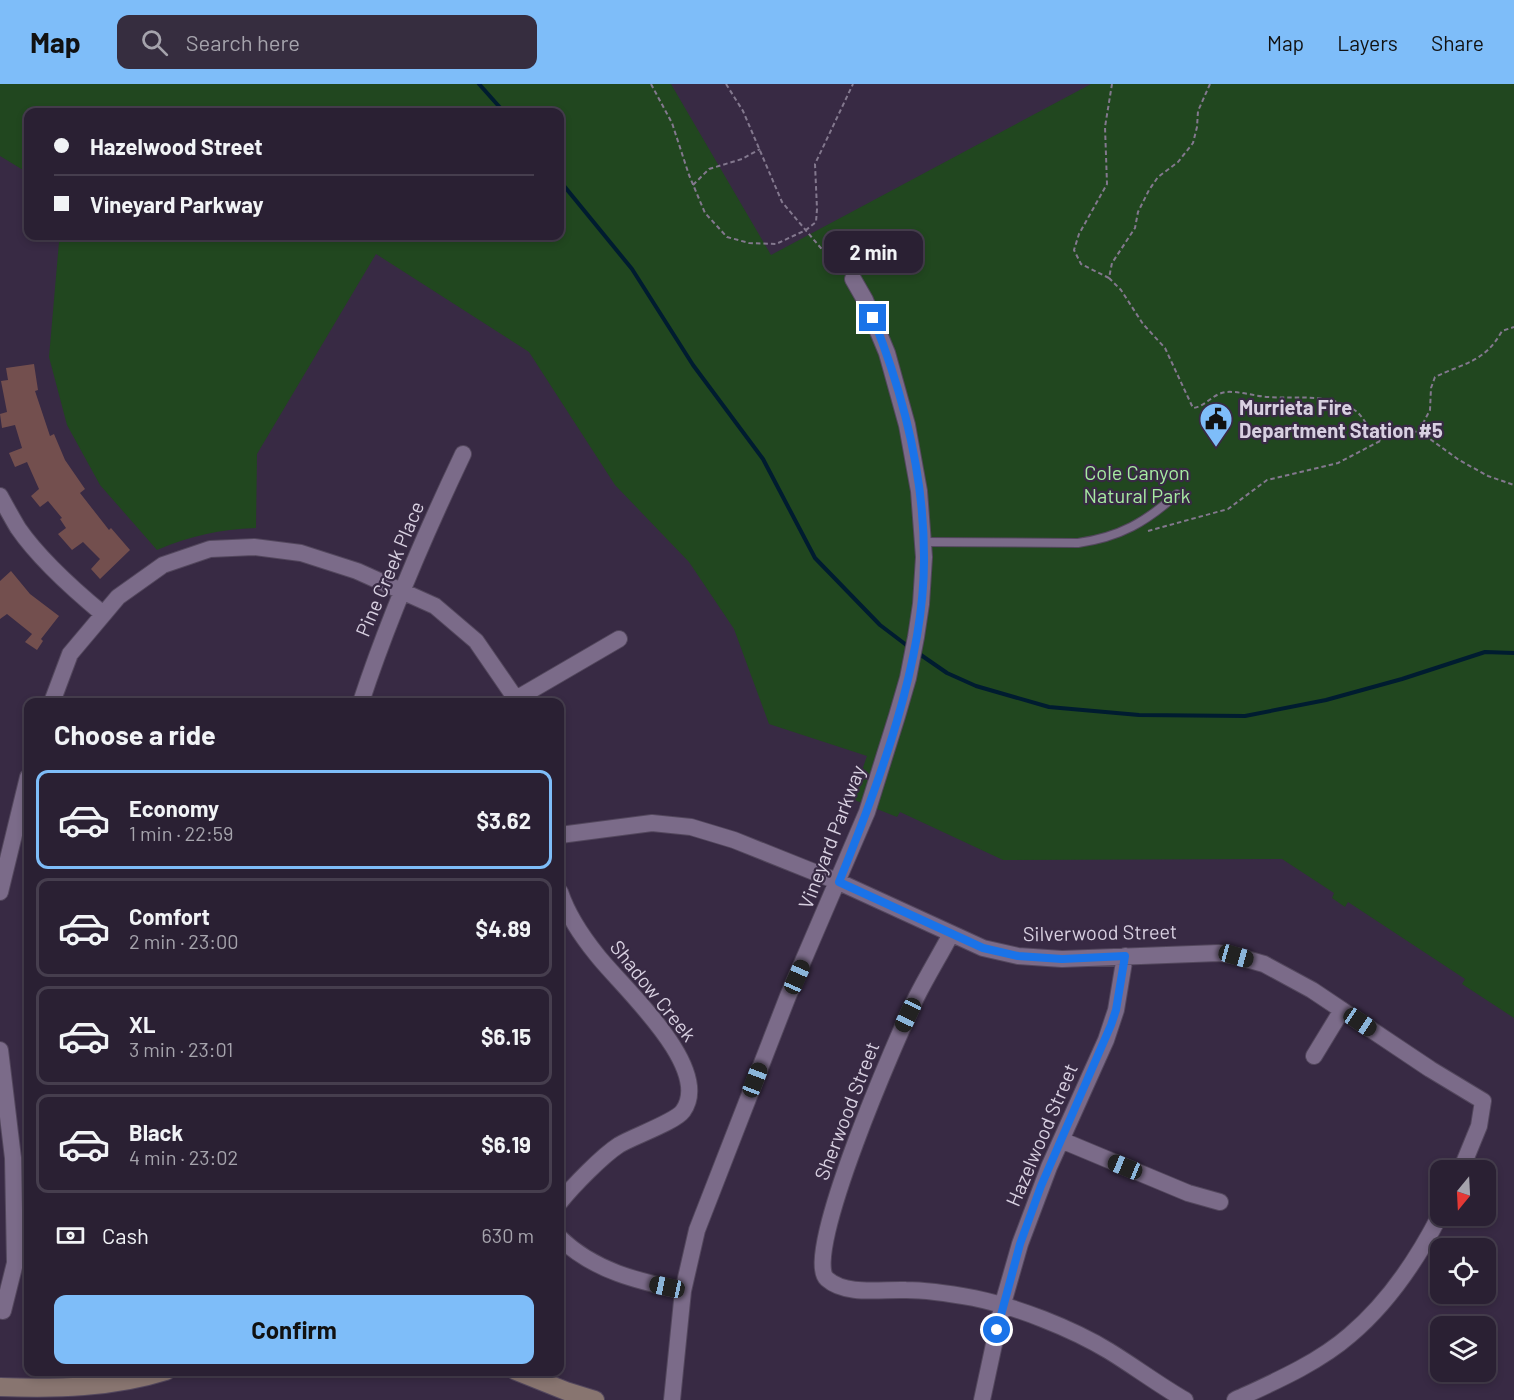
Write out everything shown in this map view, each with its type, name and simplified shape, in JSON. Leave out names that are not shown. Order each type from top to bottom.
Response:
[{"type":"main road","points":[[0,1387],[97,1386],[147,1376]]},
{"type":"main road","points":[[528,1376],[595,1400]]},
{"type":"street","name":"Vineyard Parkway","points":[[672,1400],[683,1291],[701,1219],[788,996],[839,882],[867,812],[908,678],[921,604],[923,542],[919,491],[907,425],[887,353],[865,300],[853,279]]},
{"type":"street","name":"Pine Creek Place","points":[[362,698],[375,658],[402,591],[433,516],[463,454]]},
{"type":"street","points":[[0,496],[19,530],[50,566],[79,595],[103,614]]},
{"type":"street","points":[[54,698],[70,654],[118,597],[163,566],[210,549],[254,547],[301,554],[357,571],[435,606],[476,641],[515,698]]},
{"type":"street","points":[[522,698],[619,639]]},
{"type":"street","points":[[0,892],[24,793]]},
{"type":"street","name":"Silverwood Street","points":[[564,834],[652,823],[691,827],[734,840],[839,882],[983,948],[1018,956],[1062,959],[1219,953],[1264,964],[1312,990],[1430,1069],[1483,1101],[1479,1126],[1465,1160]]},
{"type":"street","name":"Shadow Creek","points":[[564,904],[568,915],[591,948],[651,1016],[680,1057],[688,1080],[690,1095],[683,1112],[666,1123],[617,1146],[564,1198]]},
{"type":"street","name":"Sherwood Street","points":[[951,934],[899,1034],[837,1193],[823,1244],[820,1265],[825,1277],[839,1286],[865,1290],[908,1290],[974,1299],[1002,1307]]},
{"type":"street","name":"Hazelwood Street","points":[[982,1400],[1002,1307],[1020,1244],[1049,1167],[1106,1040],[1116,1010],[1125,956]]},
{"type":"street","points":[[1314,1056],[1342,1010]]},
{"type":"street","points":[[0,1050],[14,1158],[15,1263],[3,1311]]},
{"type":"street","points":[[1061,1140],[1188,1193],[1220,1202]]},
{"type":"street","points":[[1235,1400],[1315,1360],[1349,1336],[1401,1281],[1434,1226]]},
{"type":"street","points":[[564,1242],[574,1252],[610,1272],[683,1291]]},
{"type":"street","points":[[1002,1307],[1077,1334],[1185,1400]]},
{"type":"lane","points":[[923,542],[1078,543],[1101,540],[1124,532],[1154,515],[1177,494]]},
{"type":"path","points":[[651,84],[672,123],[705,213],[727,237],[749,243],[776,244],[806,230],[816,222],[815,164],[853,84]]},
{"type":"path","points":[[726,84],[743,111],[782,202],[825,253],[853,279]]},
{"type":"path","points":[[1112,84],[1105,127],[1107,184],[1079,234],[1074,250],[1081,264],[1109,278],[1121,290],[1143,324],[1165,348],[1193,408],[1199,407],[1211,397],[1227,392],[1268,397],[1318,397],[1334,400],[1356,410],[1375,437],[1380,440]]},
{"type":"path","points":[[1109,278],[1112,262],[1135,228],[1138,212],[1149,190],[1158,177],[1178,162],[1193,143],[1198,111],[1210,84]]},
{"type":"path","points":[[693,185],[709,169],[742,159],[760,149]]},
{"type":"path","points":[[1419,431],[1430,410],[1431,388],[1435,377],[1479,359],[1495,345],[1502,331],[1514,327]]},
{"type":"path","points":[[1143,533],[1228,509],[1267,480],[1338,463],[1403,428],[1419,431],[1459,460],[1488,476],[1514,485]]},
{"type":"green space","name":"Cole Canyon Natural Park","points":[[0,84],[671,84],[771,255],[1091,84],[1514,84],[1514,1018],[1462,984],[1465,979],[1348,902],[1345,907],[1332,898],[1334,893],[1282,859],[1003,860],[900,812],[897,817],[852,799],[867,756],[769,724],[734,629],[689,562],[615,485],[529,352],[376,254],[257,454],[256,528],[205,534],[157,550],[100,485],[67,425],[49,357],[59,240],[564,240],[564,108],[24,108],[24,171],[0,156]]},
{"type":"building","points":[[34,364],[38,390],[35,391],[50,436],[54,434],[65,460],[85,489],[80,493],[109,530],[111,528],[130,550],[100,579],[91,569],[100,559],[83,542],[72,550],[58,534],[66,528],[60,519],[62,518],[48,501],[40,507],[31,496],[39,489],[27,462],[15,467],[9,453],[22,448],[15,425],[2,428],[0,414],[7,412],[1,381],[8,380],[6,368]]},
{"type":"building","points":[[11,571],[30,594],[59,616],[41,639],[43,641],[37,650],[25,642],[32,634],[7,614],[0,619],[0,581]]},
{"type":"waterway","points":[[479,84],[500,108]]},
{"type":"waterway","points":[[564,186],[632,269],[693,365],[763,459],[815,558],[880,625],[909,647]]},
{"type":"waterway","points":[[918,653],[947,673],[976,686],[1049,707],[1139,715],[1245,716],[1326,700],[1402,679],[1485,652],[1514,653]]},
{"type":"place","name":"Murrieta Fire Department Station #5","points":[[1216,448]]},
{"type":"route","points":[[873,318],[887,353],[907,425],[919,491],[924,557],[921,604],[908,678],[867,812],[839,882],[983,948],[1018,956],[1062,959],[1125,956],[1116,1010],[1106,1040],[1041,1186],[1020,1244],[997,1330]]}]
